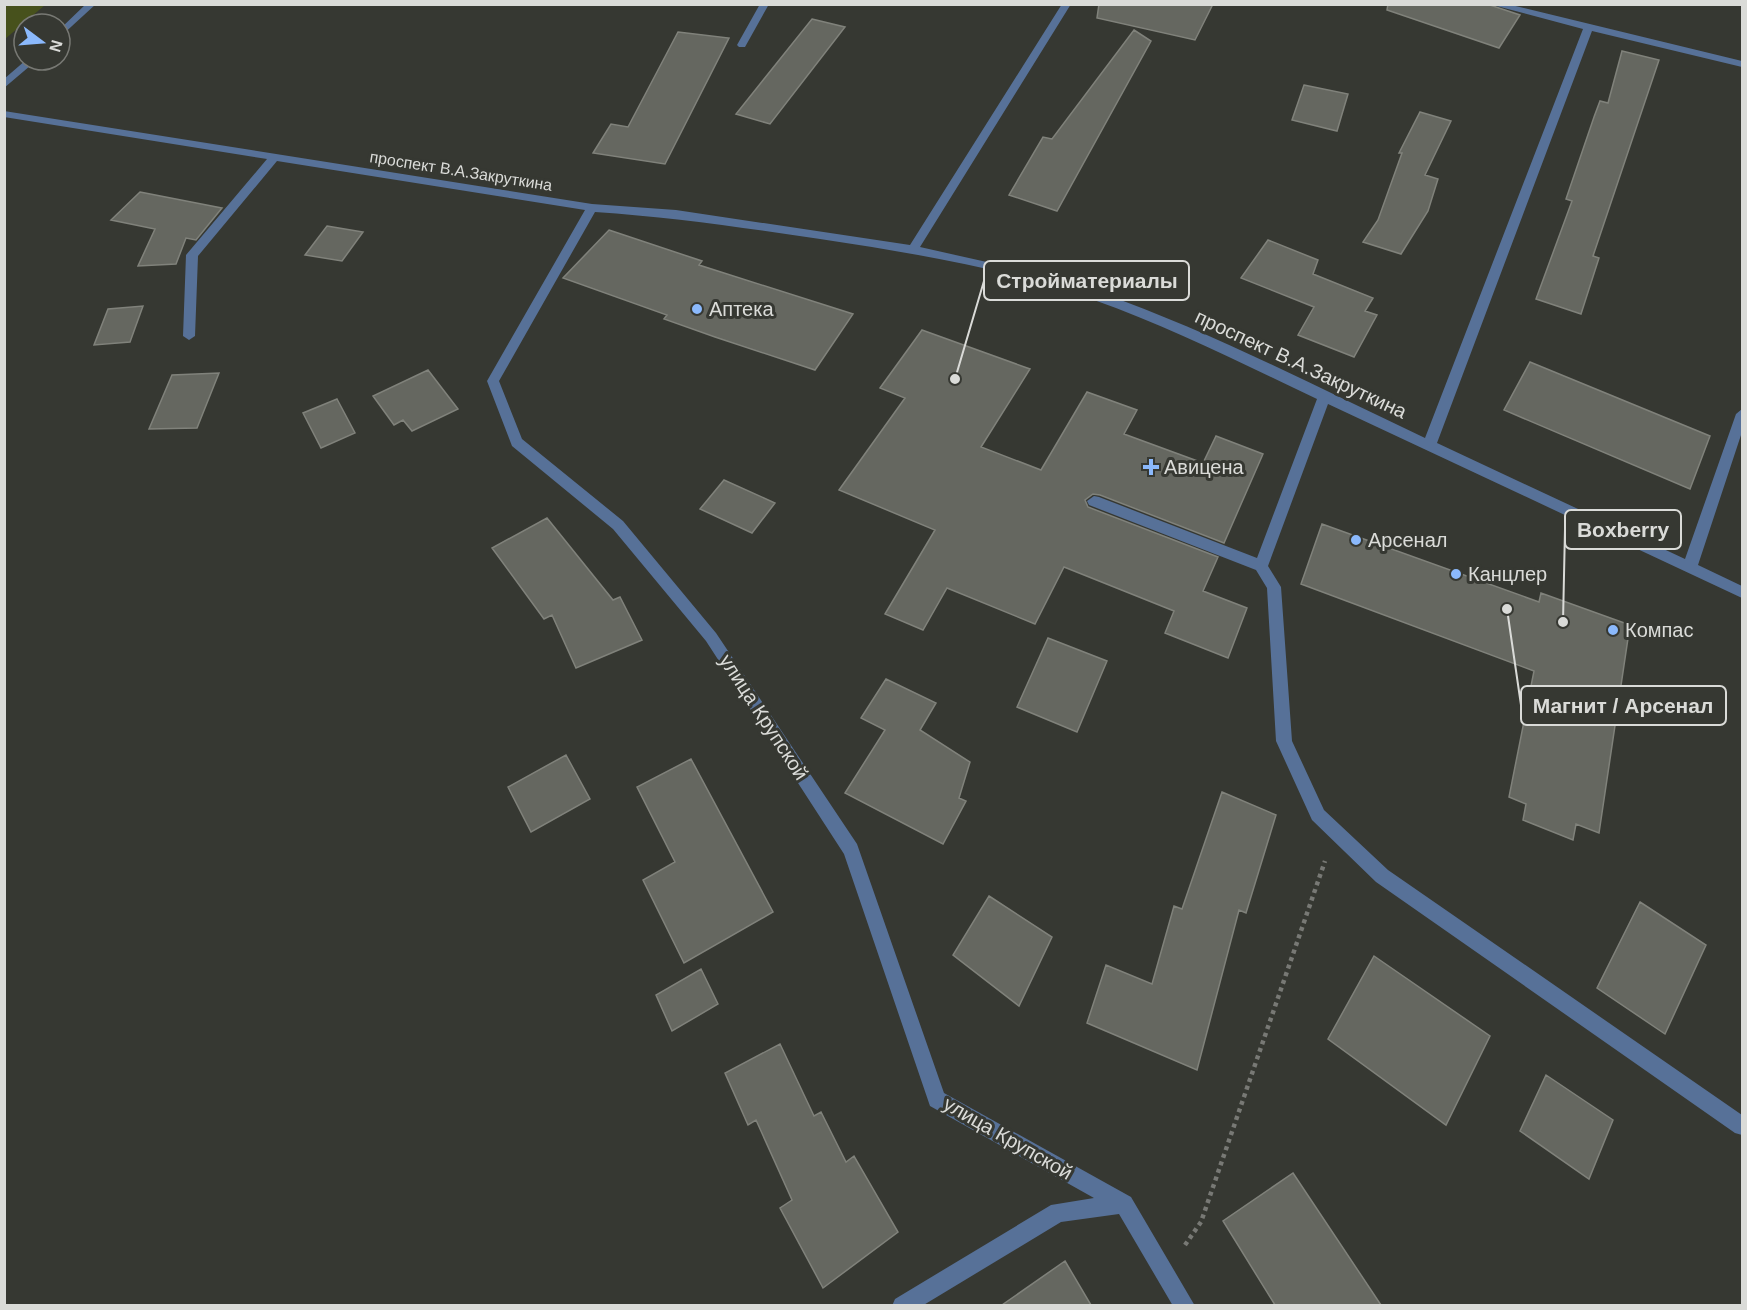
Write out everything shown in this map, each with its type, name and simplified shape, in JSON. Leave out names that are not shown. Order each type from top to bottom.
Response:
[{"type":"street","points":[[72,23],[92,4]]},
{"type":"street","points":[[742,45],[765,4]]},
{"type":"street","points":[[913,249],[1067,4]]},
{"type":"street","points":[[1493,4],[1743,64]]},
{"type":"street","points":[[1429,446],[1589,26]]},
{"type":"street","points":[[4,85],[19,72]]},
{"type":"street","name":"проспект В.А.Закруткина","points":[[4,114],[592,208],[676,214],[913,249],[1013,272],[1096,296],[1178,328],[1743,592]]},
{"type":"street","points":[[189,336],[192,255],[274,158]]},
{"type":"street","name":"улица Крупской","points":[[592,208],[493,381],[517,442],[618,525],[711,637],[851,850],[937,1099],[1124,1204],[1185,1305]]},
{"type":"street","points":[[1261,566],[1324,397]]},
{"type":"street","points":[[1690,566],[1743,414]]},
{"type":"street","points":[[1094,501],[1261,566],[1274,587],[1284,741],[1318,815],[1382,876],[1743,1126]]},
{"type":"street","name":"улица Крупской","points":[[902,1305],[1058,1212],[1124,1204]]},
{"type":"path","points":[[1165,1273],[1201,1222],[1335,831]]},
{"type":"green space","points":[[5,4],[45,4],[37,12],[12,12],[12,33],[5,39]]},
{"type":"building","points":[[1099,4],[1213,4],[1195,40],[1097,18]]},
{"type":"building","points":[[1388,4],[1487,4],[1520,15],[1499,48],[1387,10]]},
{"type":"building","points":[[812,19],[845,27],[770,124],[736,114]]},
{"type":"building","points":[[1134,30],[1151,41],[1057,211],[1009,195],[1043,137],[1052,139]]},
{"type":"building","points":[[678,32],[729,38],[665,164],[593,153],[611,124],[628,127]]},
{"type":"building","points":[[1622,51],[1659,60],[1593,256],[1599,258],[1581,314],[1536,299],[1572,201],[1566,199],[1594,117],[1600,101],[1608,103]]},
{"type":"building","points":[[1304,85],[1348,94],[1337,131],[1292,120]]},
{"type":"building","points":[[1420,112],[1451,121],[1425,175],[1438,179],[1428,211],[1401,254],[1363,242],[1378,220],[1402,153],[1399,153]]},
{"type":"building","points":[[140,192],[222,208],[196,240],[186,238],[176,264],[138,266],[155,229],[111,220]]},
{"type":"building","points":[[327,226],[363,232],[342,261],[305,255]]},
{"type":"building","points":[[609,230],[702,261],[699,265],[853,314],[815,370],[715,337],[664,319],[667,315],[563,278]]},
{"type":"building","points":[[1268,240],[1318,260],[1313,274],[1373,298],[1365,311],[1377,315],[1354,357],[1298,335],[1314,307],[1241,278]]},
{"type":"building","points":[[143,306],[130,342],[94,345],[108,309]]},
{"type":"building","points":[[922,330],[1030,369],[981,447],[1041,470],[1087,392],[1137,410],[1124,434],[1203,463],[1216,436],[1263,454],[1224,543],[1100,495],[1093,494],[1085,500],[1088,507],[1218,557],[1203,591],[1247,608],[1228,658],[1165,633],[1174,611],[1064,567],[1035,624],[947,588],[923,630],[885,614],[935,530],[839,490],[905,398],[880,388]]},
{"type":"building","points":[[1530,362],[1710,436],[1690,489],[1504,410]]},
{"type":"building","points":[[428,370],[458,409],[412,431],[403,420],[394,425],[373,396]]},
{"type":"building","points":[[219,373],[197,428],[149,429],[172,375]]},
{"type":"building","points":[[337,399],[355,433],[321,448],[303,413]]},
{"type":"building","points":[[724,480],[775,503],[752,533],[700,509]]},
{"type":"building","points":[[547,518],[613,600],[620,597],[642,640],[576,668],[552,615],[544,619],[492,548]]},
{"type":"building","points":[[1322,524],[1539,602],[1541,593],[1630,625],[1599,833],[1576,824],[1573,840],[1523,820],[1526,804],[1509,797],[1534,671],[1301,584]]},
{"type":"building","points":[[1048,638],[1107,661],[1077,732],[1017,707]]},
{"type":"building","points":[[886,679],[936,703],[920,730],[970,762],[959,798],[966,801],[943,844],[845,793],[885,730],[861,718]]},
{"type":"building","points":[[566,755],[590,799],[531,832],[508,787]]},
{"type":"building","points":[[691,759],[773,912],[684,963],[643,880],[675,862],[637,787]]},
{"type":"building","points":[[1222,792],[1276,815],[1246,913],[1239,910],[1197,1070],[1087,1023],[1106,965],[1152,984],[1174,906],[1182,909]]},
{"type":"building","points":[[989,896],[1052,937],[1019,1006],[953,955]]},
{"type":"building","points":[[1640,902],[1706,945],[1665,1034],[1597,988]]},
{"type":"building","points":[[1374,956],[1490,1036],[1446,1125],[1328,1039]]},
{"type":"building","points":[[701,969],[718,1004],[672,1031],[656,995]]},
{"type":"building","points":[[780,1044],[814,1116],[821,1112],[846,1162],[854,1156],[898,1232],[823,1288],[780,1208],[792,1200],[756,1120],[748,1125],[725,1073]]},
{"type":"building","points":[[1546,1075],[1613,1120],[1589,1179],[1520,1131]]},
{"type":"building","points":[[1293,1173],[1381,1305],[1275,1305],[1223,1221]]},
{"type":"building","points":[[1065,1261],[1091,1305],[1002,1305]]},
{"type":"place","name":"Аптека","points":[[697,309]]},
{"type":"place","name":"Стройматериалы","points":[[955,379]]},
{"type":"place","name":"Авицена","points":[[1151,467]]},
{"type":"place","name":"Арсенал","points":[[1356,540]]},
{"type":"place","name":"Канцлер","points":[[1456,574]]},
{"type":"place","name":"Магнит / Арсенал","points":[[1507,609]]},
{"type":"place","name":"Boxberry","points":[[1563,622]]},
{"type":"place","name":"Компас","points":[[1613,630]]}]
